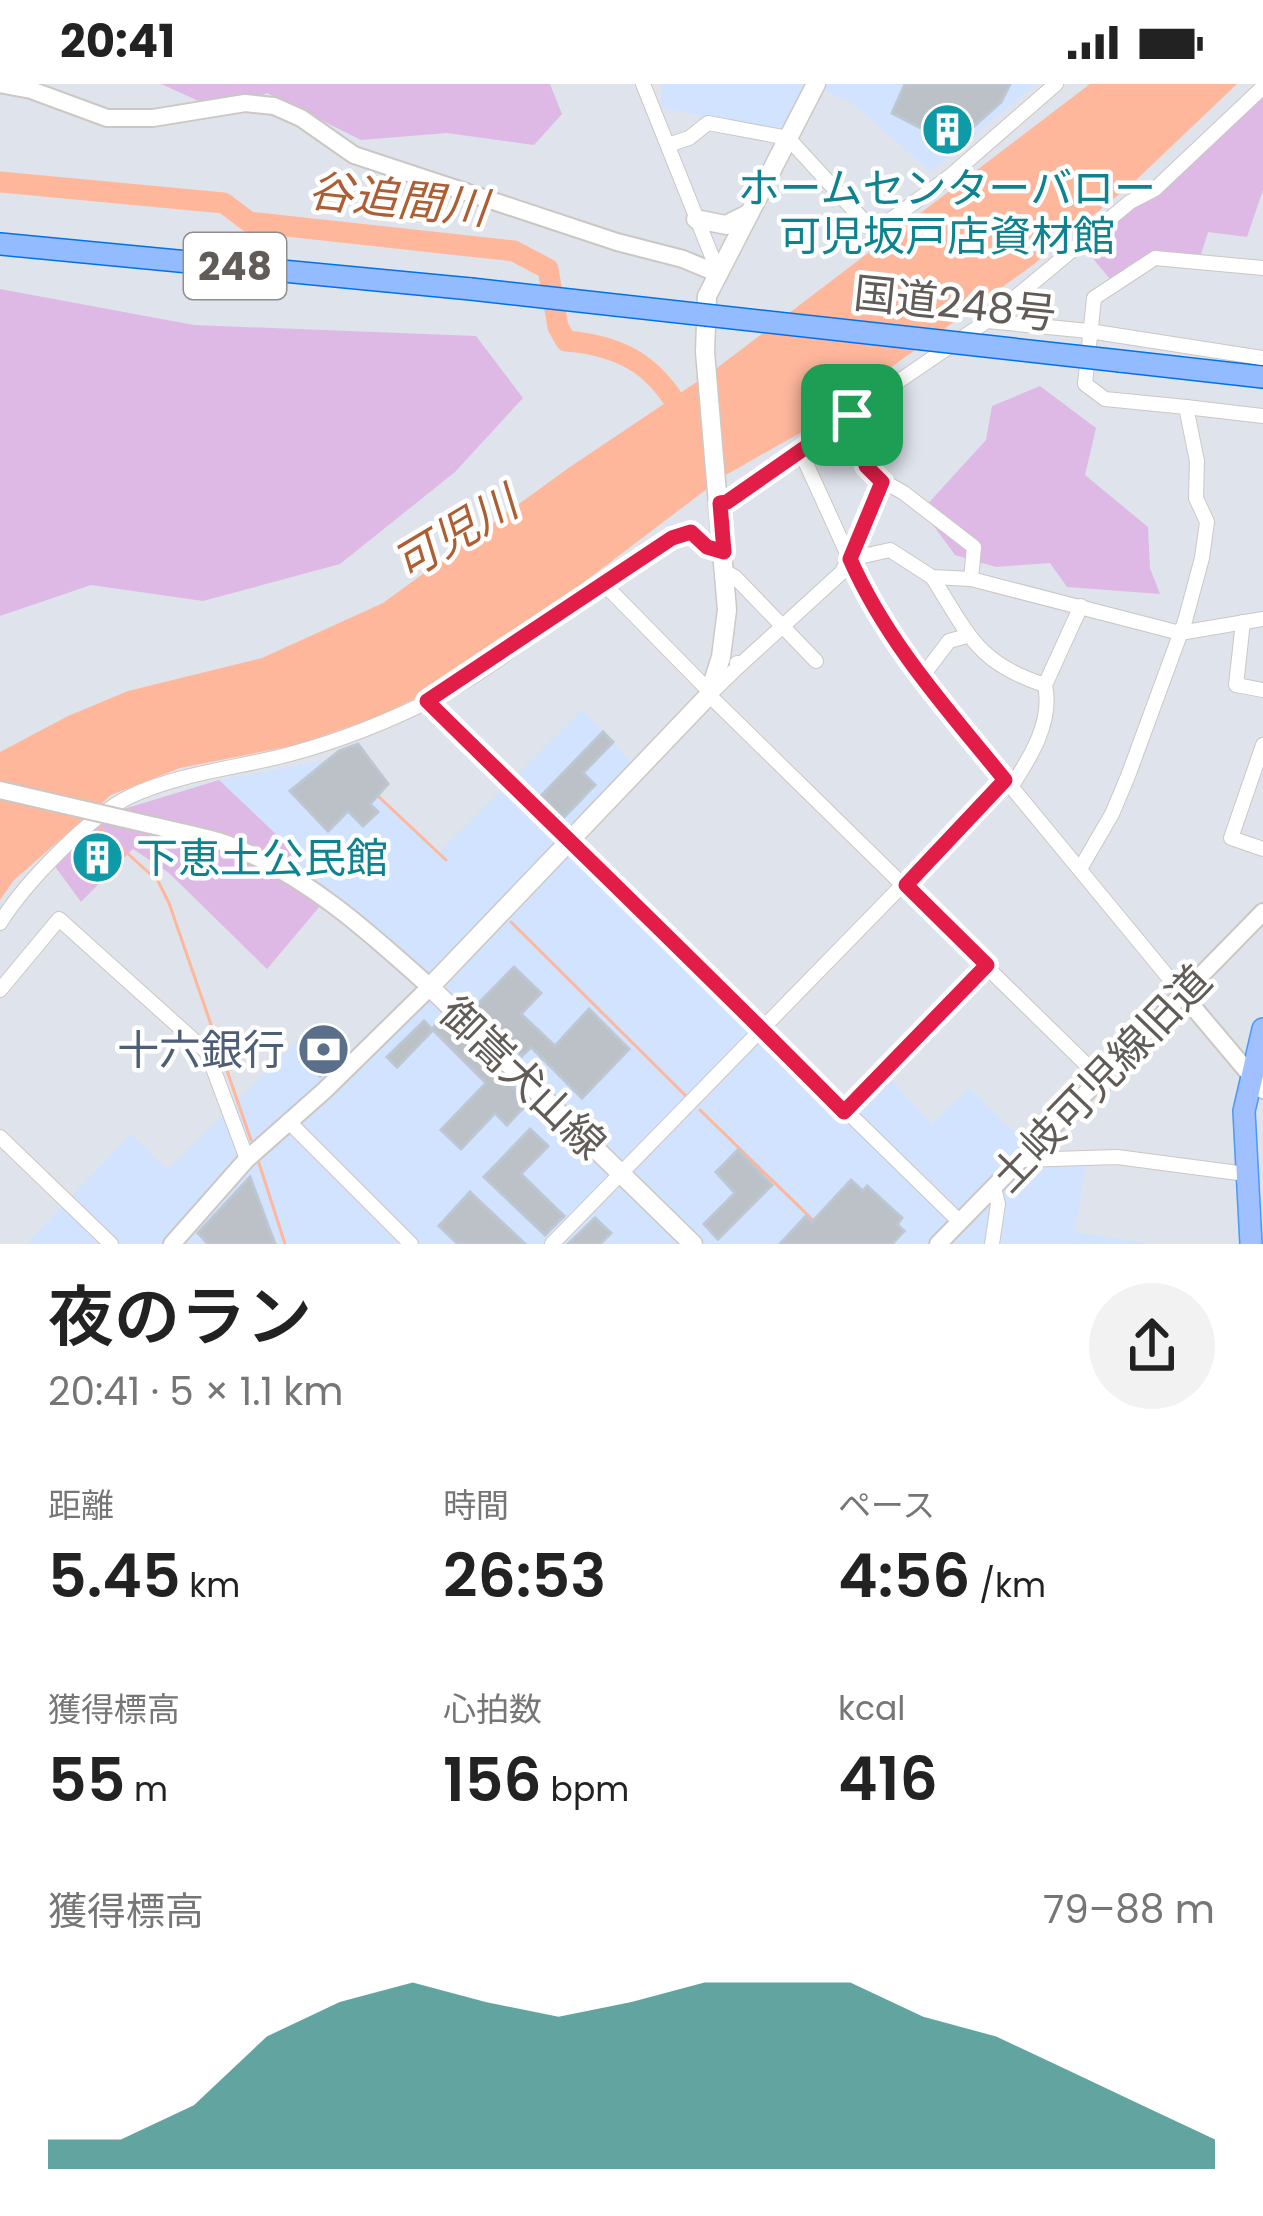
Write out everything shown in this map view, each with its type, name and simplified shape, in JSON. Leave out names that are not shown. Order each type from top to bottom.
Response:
[{"type":"highway","name":"国道248号","points":[[0,244],[471,289],[1263,380]]},
{"type":"main road","name":"御嵩犬山線","points":[[693,1244],[430,987],[709,693],[721,657],[725,562],[705,352],[707,296],[816,84]]},
{"type":"main road","points":[[696,219],[726,224],[750,213]]},
{"type":"main road","points":[[1251,1244],[1244,1111],[1257,1083],[1263,1029]]},
{"type":"street","points":[[0,84],[107,118],[153,118],[245,103],[274,106],[301,118],[353,155],[719,274]]},
{"type":"street","points":[[643,84],[719,274]]},
{"type":"street","points":[[668,146],[708,123],[788,138],[874,232],[949,176],[1056,84]]},
{"type":"street","points":[[720,503],[987,321],[1130,202],[1155,189],[1263,87]]},
{"type":"street","points":[[1263,268],[1155,258],[1094,298],[1085,384],[1105,398],[1263,416]]},
{"type":"street","points":[[987,321],[1263,358]]},
{"type":"street","points":[[1080,868],[1112,814],[1193,594],[1207,522],[1196,498],[1198,461],[1186,407]]},
{"type":"street","points":[[852,415],[864,441],[866,466],[974,547],[971,578]]},
{"type":"street","points":[[800,450],[871,606],[922,678],[1257,1083]]},
{"type":"street","points":[[709,693],[842,572],[882,482]]},
{"type":"street","points":[[0,922],[24,888],[129,797],[331,742],[427,701],[494,660],[602,582],[686,532],[697,535],[725,562],[816,661]]},
{"type":"street","points":[[850,559],[890,550],[932,577],[967,636],[987,656],[1046,685]]},
{"type":"street","points":[[932,577],[971,578],[1180,633],[1263,619]]},
{"type":"street","points":[[602,582],[1100,1078]]},
{"type":"street","points":[[552,1244],[1008,784],[1039,741],[1046,685],[1081,606]]},
{"type":"street","points":[[1244,622],[1236,686],[1263,690]]},
{"type":"street","points":[[922,678],[949,641],[967,636]]},
{"type":"street","points":[[721,657],[740,665]]},
{"type":"street","points":[[427,701],[960,1222]]},
{"type":"street","points":[[1263,745],[1231,838],[1263,849]]},
{"type":"street","points":[[0,790],[225,843],[291,874],[358,922],[430,987],[247,1159],[172,1244]]},
{"type":"street","name":"土岐可児線旧道","points":[[938,1244],[1263,912]]},
{"type":"street","points":[[0,990],[59,920],[207,1052],[247,1159]]},
{"type":"street","points":[[844,1112],[987,965]]},
{"type":"street","points":[[288,1121],[411,1244]]},
{"type":"street","points":[[0,1137],[111,1244]]},
{"type":"street","points":[[1021,1160],[1117,1157],[1246,1174]]},
{"type":"street","points":[[992,1244],[998,1204],[994,1187]]},
{"type":"shaded area","points":[[161,84],[550,84],[562,114],[534,145],[447,133],[361,140],[267,93],[223,112]]},
{"type":"shaded area","points":[[661,84],[1036,84],[930,171],[852,103],[813,85],[789,133],[661,108]]},
{"type":"shaded area","points":[[1090,84],[1237,84],[1134,182],[1033,265],[800,433],[724,476],[460,676],[377,717],[296,745],[180,768],[111,795],[14,880],[0,900],[0,752],[128,691],[262,658],[383,603],[567,469],[713,371]]},
{"type":"shaded area","points":[[1263,87],[1263,190],[1247,237],[1208,232],[1199,261],[1155,258],[1115,285],[1080,243]]},
{"type":"shaded area","points":[[0,289],[194,325],[476,336],[523,398],[455,472],[340,564],[203,601],[91,585],[0,616]]},
{"type":"shaded area","points":[[1040,386],[1096,428],[1085,475],[1148,527],[1150,568],[1160,594],[1067,587],[1050,563],[996,567],[955,555],[922,510],[986,440],[992,406]]},
{"type":"shaded area","points":[[582,710],[639,770],[568,840],[846,1114],[887,1076],[932,1124],[970,1088],[1031,1149],[1022,1158],[1087,1158],[1075,1232],[1154,1244],[26,1244],[131,1134],[168,1170],[317,1021],[357,1058],[430,987],[280,869],[295,851],[219,780],[338,758],[437,854]]},
{"type":"shaded area","points":[[219,780],[295,852],[280,868],[326,899],[267,969],[169,873],[133,849],[81,902],[51,861],[104,815]]},
{"type":"building","name":"ホームセンターバロー 可児坂戸店資材館","points":[[905,84],[1010,84],[1001,102],[953,145],[892,113]]},
{"type":"building","points":[[603,732],[613,742],[583,773],[595,785],[563,818],[541,796]]},
{"type":"building","points":[[358,744],[388,784],[370,804],[378,812],[363,826],[348,811],[328,831],[290,791],[339,751]]},
{"type":"building","points":[[514,967],[541,993],[521,1014],[555,1046],[589,1009],[629,1049],[582,1098],[531,1047],[522,1056],[473,1009]]},
{"type":"building","points":[[442,1018],[529,1102],[507,1125],[495,1113],[461,1149],[441,1130],[486,1083],[433,1030],[397,1067],[387,1057],[424,1021],[432,1029]]},
{"type":"building","points":[[325,1028],[346,1049],[320,1076],[299,1055]]},
{"type":"building","points":[[530,1129],[548,1146],[521,1174],[564,1216],[545,1235],[484,1177]]},
{"type":"building","points":[[738,1150],[772,1185],[718,1239],[704,1224],[735,1193],[716,1172]]},
{"type":"building","points":[[250,1177],[275,1244],[208,1244],[198,1233]]},
{"type":"building","points":[[851,1180],[863,1191],[867,1186],[902,1218],[897,1224],[904,1231],[892,1244],[780,1244],[806,1216],[812,1222]]},
{"type":"building","points":[[470,1192],[525,1244],[458,1244],[439,1226]]},
{"type":"building","points":[[595,1218],[611,1233],[600,1244],[568,1244]]},
{"type":"waterway","name":"谷追間川","points":[[0,182],[224,203],[249,222],[514,251],[548,269],[558,327],[566,341],[607,348],[639,364],[665,388],[687,423]]},
{"type":"waterway","points":[[378,796],[446,860]]},
{"type":"waterway","points":[[97,826],[158,881],[169,903],[251,1140]]},
{"type":"waterway","points":[[511,922],[686,1096]]},
{"type":"waterway","points":[[700,1110],[815,1222]]},
{"type":"waterway","points":[[259,1163],[285,1244]]},
{"type":"place","name":"ホームセンターバロー 可児坂戸店資材館","points":[[947,129]]},
{"type":"place","name":"下恵土公民館","points":[[97,858]]},
{"type":"place","name":"十六銀行","points":[[324,1050]]},
{"type":"route","points":[[852,415],[864,441],[866,466],[882,482],[850,559],[871,606],[910,664],[1005,780],[906,885],[987,965],[844,1112],[427,701],[672,538],[691,532],[707,547],[724,552],[720,503],[852,415]]},
{"type":"water label","name":"可児川","points":[[455,533]]}]
